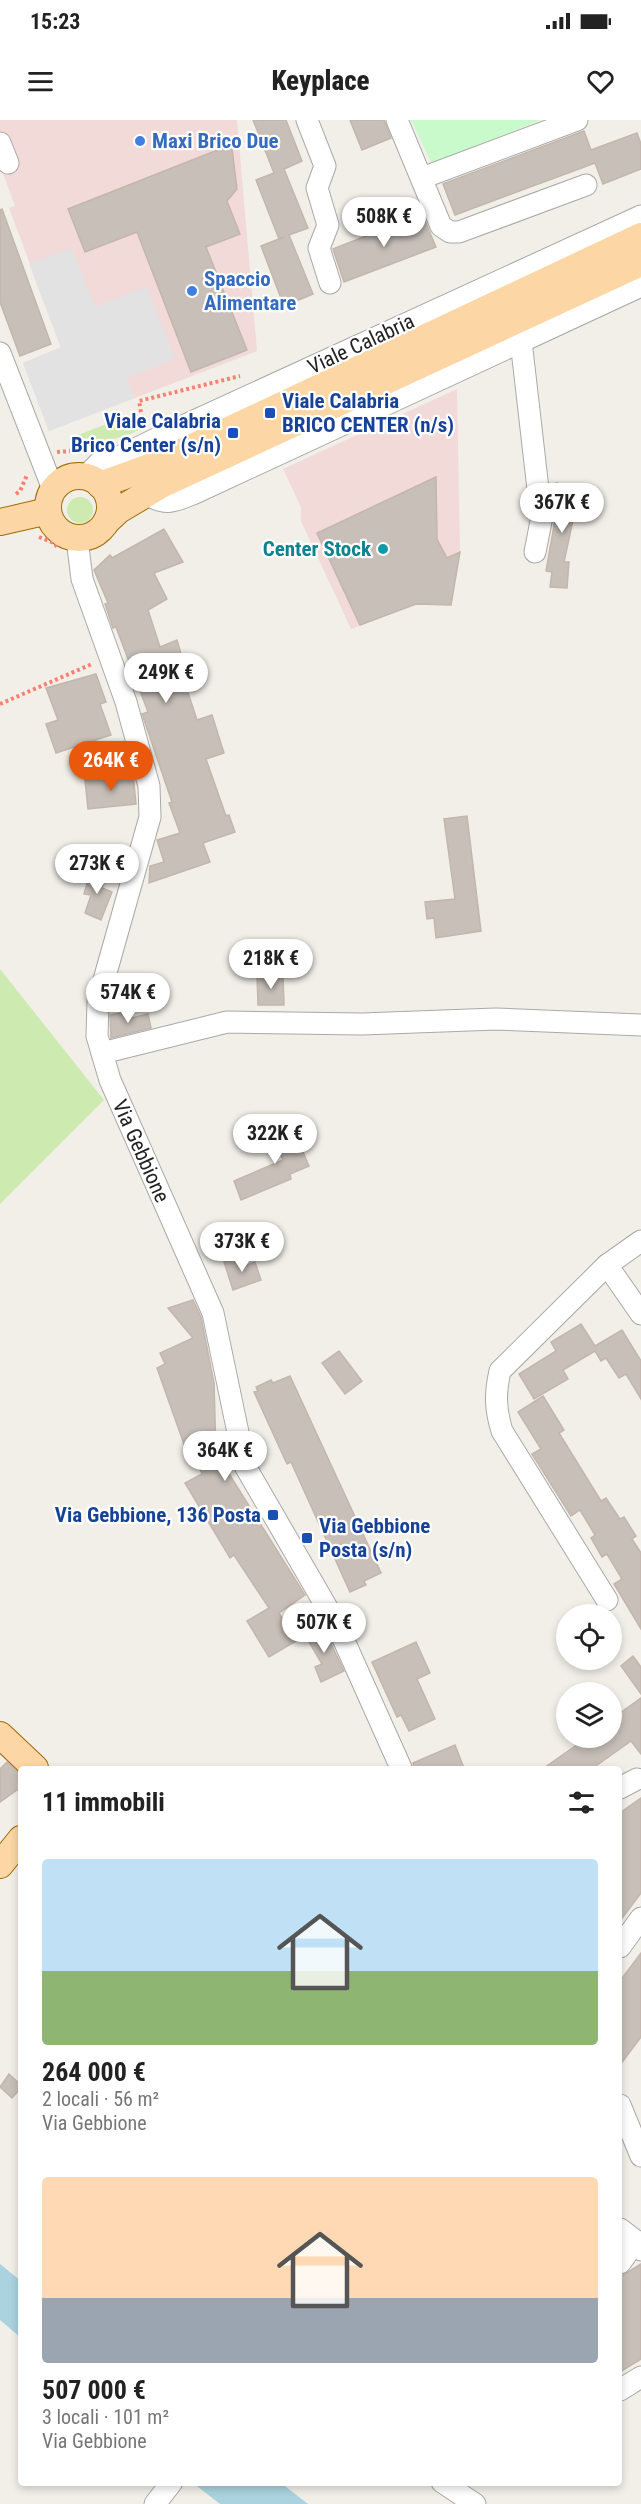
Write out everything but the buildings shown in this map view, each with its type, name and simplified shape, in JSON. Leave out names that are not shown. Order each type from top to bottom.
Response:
[{"type":"main road","name":"Viale Calabria","points":[[0,522],[51,500],[67,478],[92,481],[152,466],[174,442],[641,236]]},
{"type":"main road","name":"Viale Calabria","points":[[68,545],[97,532],[119,510],[145,494],[365,389],[641,263]]},
{"type":"main road","points":[[92,481],[110,502],[106,522]]},
{"type":"main road","points":[[51,500],[51,521],[57,530],[66,536],[68,545]]},
{"type":"main road","points":[[0,1735],[33,1766]]},
{"type":"main road","points":[[0,1864],[18,1843]]},
{"type":"street","points":[[307,120],[325,166],[317,188],[328,225],[319,248],[330,283]]},
{"type":"street","points":[[398,120],[441,226],[450,232],[459,232],[586,185]]},
{"type":"street","points":[[422,178],[577,120]]},
{"type":"street","points":[[0,143],[8,164]]},
{"type":"street","name":"Viale Calabria","points":[[174,442],[641,216]]},
{"type":"street","points":[[145,494],[159,502],[171,503],[641,285]]},
{"type":"street","points":[[521,341],[538,489],[545,501],[536,552]]},
{"type":"street","points":[[0,353],[51,500]]},
{"type":"street","name":"Via Gebbione","points":[[68,545],[126,702],[149,786],[150,817],[98,1001],[97,1036],[110,1080],[213,1314],[246,1466],[337,1625],[400,1766]]},
{"type":"street","points":[[102,1053],[227,1022],[362,1024],[496,1019],[641,1025]]},
{"type":"street","points":[[608,1600],[502,1431],[495,1408],[495,1391],[500,1371],[608,1265],[641,1241]]},
{"type":"street","points":[[608,1265],[641,1314]]},
{"type":"street","points":[[622,1944],[641,1918]]},
{"type":"street","points":[[622,2110],[641,2156]]},
{"type":"street","points":[[622,2260],[632,2240]]},
{"type":"street","points":[[622,2389],[641,2377]]},
{"type":"street","points":[[155,2504],[169,2486]]},
{"type":"street","points":[[448,2486],[475,2504]]},
{"type":"path","points":[[31,533],[54,543],[68,545]]},
{"type":"path","points":[[0,704],[110,657]]},
{"type":"shaded area","points":[[0,120],[237,120],[257,351],[49,431],[23,363],[61,347],[9,208],[15,206],[0,165]]},
{"type":"shaded area","points":[[72,248],[95,307],[147,287],[175,359],[127,378],[134,398],[49,431],[23,363],[61,348],[29,264]]},
{"type":"shaded area","points":[[457,389],[460,552],[451,605],[415,604],[351,629],[301,521],[301,507],[283,469]]},
{"type":"green space","points":[[411,120],[541,120],[432,164]]},
{"type":"green space","points":[[137,412],[142,428],[133,433],[101,440],[73,437]]},
{"type":"green space","points":[[80,497],[89,501],[93,510],[89,519],[80,523],[71,519],[67,510],[71,501]]},
{"type":"green space","points":[[0,969],[104,1100],[0,1204]]},
{"type":"water","points":[[0,2264],[18,2279],[18,2335],[0,2320]]},
{"type":"water","points":[[197,2486],[285,2486],[308,2504],[220,2504]]},
{"type":"place","name":"Maxi Brico Due","points":[[140,141]]},
{"type":"place","name":"Spaccio Alimentare","points":[[192,291]]},
{"type":"place","name":"Viale Calabria BRICO CENTER (n/s)","points":[[270,413]]},
{"type":"place","name":"Viale Calabria Brico Center (s/n)","points":[[233,433]]},
{"type":"place","name":"Center Stock","points":[[383,549]]},
{"type":"place","name":"Via Gebbione, 136 Posta","points":[[273,1515]]},
{"type":"place","name":"Via Gebbione Posta (s/n)","points":[[307,1538]]}]
